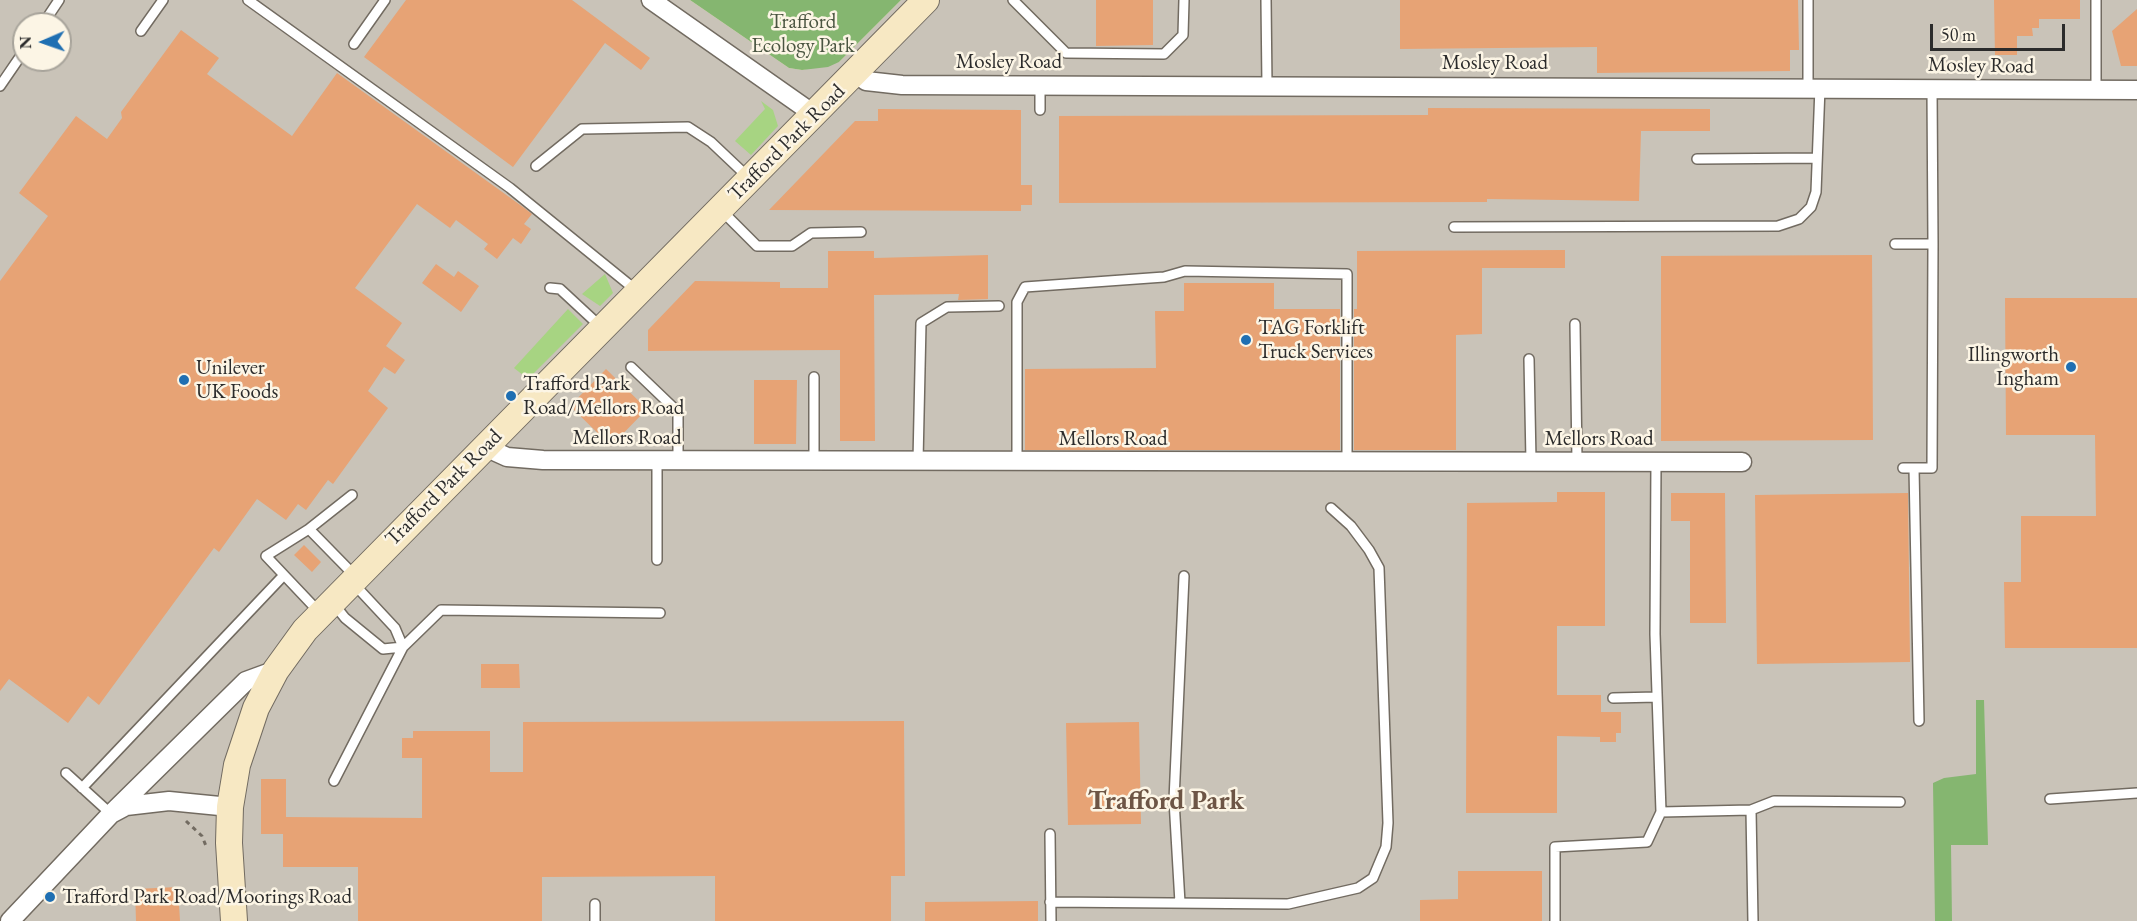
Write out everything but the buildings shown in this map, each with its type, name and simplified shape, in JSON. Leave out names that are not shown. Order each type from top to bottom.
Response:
[{"type":"street","points":[[651,0],[815,115]]},
{"type":"street","name":"Trafford Park Road","points":[[234,921],[229,843],[230,807],[247,728],[276,670],[326,608],[354,579],[815,115],[926,0]]},
{"type":"street","name":"Mosley Road","points":[[856,73],[866,81],[877,84],[2137,90]]},
{"type":"street","name":"Mellors Road","points":[[489,443],[496,452],[521,460],[1742,462]]},
{"type":"street","points":[[10,921],[111,814],[246,681],[276,670]]},
{"type":"street","points":[[111,814],[126,806],[169,801],[230,807]]},
{"type":"lane","points":[[141,31],[163,0]]},
{"type":"lane","points":[[248,0],[510,188],[639,293]]},
{"type":"lane","points":[[354,44],[385,0]]},
{"type":"lane","points":[[1013,0],[1066,53],[1164,54],[1183,35],[1184,0]]},
{"type":"lane","points":[[1266,0],[1267,85]]},
{"type":"lane","points":[[1454,227],[1778,226],[1798,219],[1811,207],[1816,192],[1817,158],[1808,0]]},
{"type":"lane","points":[[2096,0],[2096,89]]},
{"type":"lane","points":[[0,86],[12,68]]},
{"type":"lane","points":[[1040,84],[1040,110]]},
{"type":"lane","points":[[1903,468],[1932,468],[1932,88]]},
{"type":"lane","points":[[537,166],[582,129],[688,127],[711,142],[751,179]]},
{"type":"lane","points":[[1697,159],[1817,158]]},
{"type":"lane","points":[[721,210],[757,246],[792,246],[811,232],[861,232]]},
{"type":"lane","points":[[1895,244],[1933,244]]},
{"type":"lane","points":[[1017,461],[1017,302],[1025,287],[1164,277],[1185,271],[1347,274],[1347,462]]},
{"type":"lane","points":[[550,288],[560,289],[603,328]]},
{"type":"lane","points":[[918,461],[921,323],[947,307],[999,306]]},
{"type":"lane","points":[[1575,324],[1577,461]]},
{"type":"lane","points":[[1529,359],[1531,461]]},
{"type":"lane","points":[[631,367],[678,412],[678,461]]},
{"type":"lane","points":[[814,377],[814,461]]},
{"type":"lane","points":[[657,461],[657,560]]},
{"type":"lane","points":[[1555,921],[1555,847],[1647,843],[1661,812],[1656,697],[1656,461]]},
{"type":"lane","points":[[1914,468],[1919,721]]},
{"type":"lane","points":[[352,495],[309,529],[266,556],[284,575],[326,608],[345,618],[383,649],[403,647]]},
{"type":"lane","points":[[1050,902],[1288,904],[1358,888],[1373,878],[1381,865],[1388,823],[1379,568],[1352,526],[1331,508]]},
{"type":"lane","points":[[309,529],[395,628],[403,647]]},
{"type":"lane","points":[[82,788],[284,575]]},
{"type":"lane","points":[[1180,903],[1174,800],[1184,576]]},
{"type":"lane","points":[[334,781],[403,647],[441,610],[660,613]]},
{"type":"lane","points":[[1612,698],[1656,697]]},
{"type":"lane","points":[[66,773],[111,814]]},
{"type":"lane","points":[[2050,799],[2137,793]]},
{"type":"lane","points":[[1661,812],[1752,810],[1774,801],[1900,802]]},
{"type":"lane","points":[[1752,810],[1753,921]]},
{"type":"lane","points":[[1050,834],[1050,921]]},
{"type":"lane","points":[[595,904],[595,921]]},
{"type":"shaded area","points":[[0,0],[690,0],[789,68],[802,70],[839,62],[901,0],[2137,0],[2137,921],[0,921]]},
{"type":"green space","name":"Trafford Ecology Park","points":[[690,0],[901,0],[839,62],[828,67],[802,70],[789,68]]},
{"type":"green space","points":[[761,101],[773,110],[778,126],[751,155],[735,141],[765,109]]},
{"type":"green space","points":[[605,274],[613,293],[600,306],[582,294]]},
{"type":"green space","points":[[568,309],[583,324],[528,379],[514,368]]},
{"type":"green space","points":[[1976,700],[1984,700],[1988,845],[1951,845],[1952,921],[1935,921],[1933,783],[1944,778],[1976,774]]},
{"type":"place","name":"TAG Forklift Truck Services","points":[[1246,340]]},
{"type":"place","name":"Illingworth Ingham","points":[[2071,367]]},
{"type":"place","name":"Unilever UK Foods","points":[[184,380]]},
{"type":"place","name":"Trafford Park Road/Mellors Road","points":[[511,396]]},
{"type":"place","name":"Trafford Park Road/Moorings Road","points":[[50,897]]},
{"type":"district","name":"Trafford Park","points":[[1166,802]]}]
